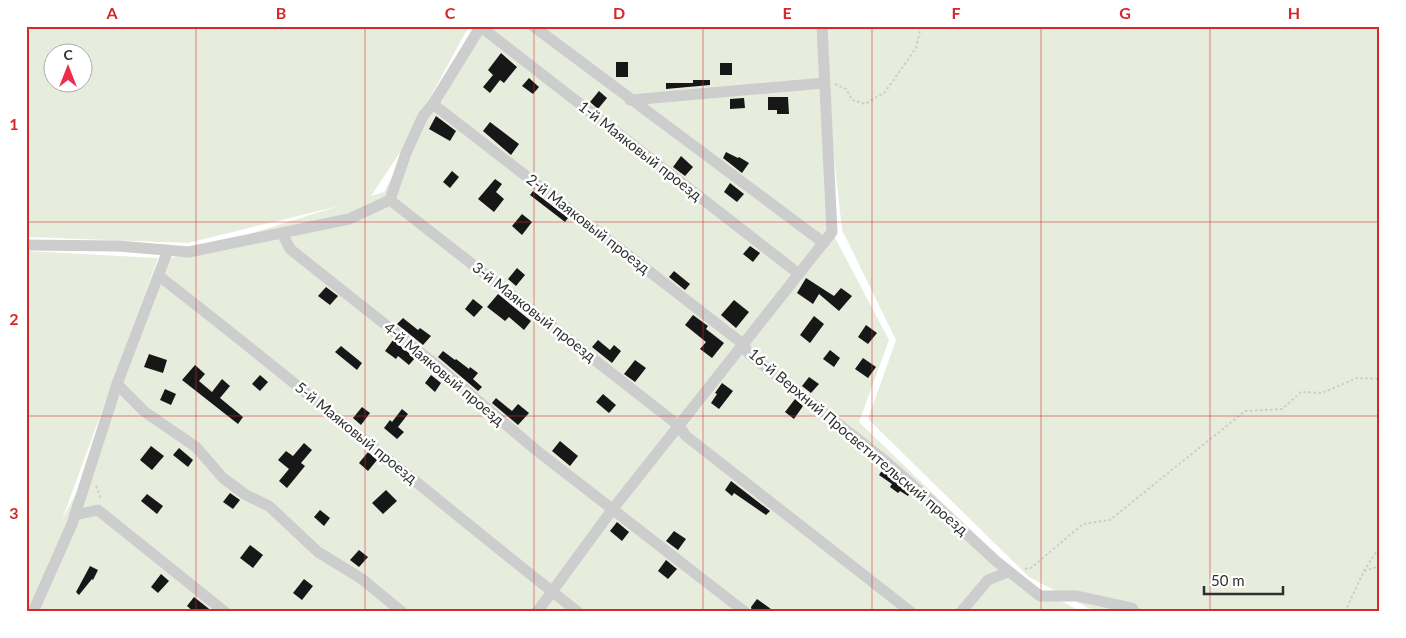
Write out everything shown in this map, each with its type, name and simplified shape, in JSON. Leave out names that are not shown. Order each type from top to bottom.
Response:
[{"type":"street","points":[[533,26],[824,243]]},
{"type":"street","points":[[537,612],[612,510],[832,232],[822,26]]},
{"type":"street","points":[[26,245],[118,246],[189,252],[350,219],[390,200],[406,153],[423,116],[433,104],[481,27]]},
{"type":"street","name":"1-й Маяковый проезд","points":[[481,27],[799,274]]},
{"type":"street","points":[[630,100],[824,83]]},
{"type":"street","name":"2-й Маяковый проезд","points":[[433,104],[744,344]]},
{"type":"street","name":"3-й Маяковый проезд","points":[[390,200],[678,425],[686,436],[911,612]]},
{"type":"street","name":"4-й Маяковый проезд","points":[[282,233],[290,249],[430,360],[536,450],[745,612]]},
{"type":"street","points":[[34,612],[75,516],[117,384],[168,250]]},
{"type":"street","name":"5-й Маяковый проезд","points":[[159,276],[252,348],[426,491],[578,612]]},
{"type":"street","name":"16-й Верхний Просветительский проезд","points":[[744,344],[749,354],[883,460],[940,509],[1008,572],[1040,596],[1077,596],[1132,608],[1135,612]]},
{"type":"street","points":[[117,384],[146,412],[196,447],[223,478],[246,495],[269,506],[318,552],[362,579],[402,612]]},
{"type":"street","points":[[75,516],[98,510],[225,612]]},
{"type":"street","points":[[961,612],[988,580],[1008,572]]},
{"type":"path","points":[[824,83],[838,85],[846,89],[852,100],[865,104],[885,92],[916,48],[922,26]]},
{"type":"path","points":[[1008,572],[1031,568],[1083,524],[1110,520],[1245,411],[1282,409],[1301,392],[1322,393],[1357,378],[1380,379]]},
{"type":"path","points":[[89,469],[100,498],[98,510]]},
{"type":"path","points":[[1345,612],[1364,571],[1380,546]]},
{"type":"path","points":[[1364,571],[1380,566]]},
{"type":"green space","points":[[26,26],[469,26],[401,151],[371,196],[384,192],[474,26],[821,26],[832,232],[889,340],[859,422],[1026,583],[1082,612],[26,612],[26,251],[158,258],[62,520],[89,469],[169,259],[339,206],[188,243],[26,237]]},
{"type":"green space","points":[[827,26],[1380,26],[1380,612],[1096,612],[1029,577],[868,419],[896,340],[842,230],[833,147]]},
{"type":"building","points":[[501,53],[517,67],[504,83],[500,80],[490,93],[483,87],[493,75],[488,70]]},
{"type":"building","points":[[616,62],[628,62],[628,77],[616,77]]},
{"type":"building","points":[[720,63],[732,63],[732,75],[720,75]]},
{"type":"building","points":[[529,78],[539,87],[533,94],[522,86]]},
{"type":"building","points":[[693,80],[710,80],[710,85],[666,89],[666,83],[693,83]]},
{"type":"building","points":[[599,91],[607,98],[598,109],[590,102]]},
{"type":"building","points":[[768,97],[788,97],[789,114],[777,114],[777,110],[768,110]]},
{"type":"building","points":[[744,98],[745,108],[730,109],[730,99]]},
{"type":"building","points":[[436,116],[456,131],[450,141],[429,129]]},
{"type":"building","points":[[490,122],[519,144],[511,155],[483,131]]},
{"type":"building","points":[[726,152],[749,163],[742,173],[723,158]]},
{"type":"building","points":[[681,156],[693,167],[685,176],[673,167]]},
{"type":"building","points":[[452,171],[459,177],[450,188],[443,182]]},
{"type":"building","points":[[495,179],[502,184],[496,192],[504,199],[494,212],[478,199]]},
{"type":"building","points":[[730,183],[744,194],[737,202],[724,192]]},
{"type":"building","points":[[533,191],[568,218],[565,222],[530,195]]},
{"type":"building","points":[[522,214],[532,222],[522,235],[512,226]]},
{"type":"building","points":[[750,246],[760,253],[753,262],[743,254]]},
{"type":"building","points":[[517,268],[525,275],[516,286],[508,279]]},
{"type":"building","points":[[674,271],[690,284],[685,290],[669,277]]},
{"type":"building","points":[[806,278],[834,296],[841,288],[852,296],[839,311],[819,294],[813,304],[797,293]]},
{"type":"building","points":[[326,287],[338,296],[330,305],[318,296]]},
{"type":"building","points":[[498,294],[531,321],[524,330],[509,317],[505,321],[487,307]]},
{"type":"building","points":[[473,299],[483,307],[474,317],[465,309]]},
{"type":"building","points":[[734,300],[749,312],[736,328],[721,315]]},
{"type":"building","points":[[693,315],[708,326],[706,329],[724,343],[712,358],[700,349],[706,342],[685,325]]},
{"type":"building","points":[[814,316],[824,324],[810,343],[800,335]]},
{"type":"building","points":[[403,318],[418,330],[420,328],[431,336],[423,345],[397,324]]},
{"type":"building","points":[[866,325],[877,333],[868,344],[858,337]]},
{"type":"building","points":[[393,340],[415,358],[409,365],[398,356],[396,359],[385,351]]},
{"type":"building","points":[[598,340],[610,350],[614,345],[621,351],[612,363],[592,347]]},
{"type":"building","points":[[341,346],[362,363],[357,370],[335,352]]},
{"type":"building","points":[[830,350],[840,358],[834,367],[823,359]]},
{"type":"building","points":[[443,351],[478,373],[473,379],[482,387],[478,391],[438,357]]},
{"type":"building","points":[[149,354],[167,360],[163,373],[144,367]]},
{"type":"building","points":[[863,358],[876,367],[868,378],[855,369]]},
{"type":"building","points":[[635,360],[646,368],[635,382],[624,374]]},
{"type":"building","points":[[195,365],[205,374],[199,381],[212,392],[222,379],[230,386],[220,398],[243,417],[238,424],[182,380]]},
{"type":"building","points":[[260,375],[268,382],[260,391],[252,384]]},
{"type":"building","points":[[431,375],[441,383],[435,392],[425,383]]},
{"type":"building","points":[[809,377],[819,384],[811,393],[802,386]]},
{"type":"building","points":[[722,383],[733,391],[719,409],[711,403]]},
{"type":"building","points":[[165,389],[176,394],[171,405],[160,400]]},
{"type":"building","points":[[603,394],[616,405],[609,413],[596,402]]},
{"type":"building","points":[[496,398],[512,411],[518,404],[529,413],[518,425],[492,403]]},
{"type":"building","points":[[795,399],[803,406],[794,419],[785,412]]},
{"type":"building","points":[[362,407],[370,413],[361,425],[353,418]]},
{"type":"building","points":[[402,409],[408,414],[398,427],[404,432],[397,439],[384,428],[390,420],[392,422]]},
{"type":"building","points":[[560,441],[578,456],[570,466],[552,451]]},
{"type":"building","points":[[304,443],[312,450],[301,463],[305,466],[287,488],[279,481],[289,469],[278,460],[286,451],[293,456]]},
{"type":"building","points":[[151,446],[164,456],[152,470],[140,460]]},
{"type":"building","points":[[179,448],[193,460],[188,467],[173,455]]},
{"type":"building","points":[[368,452],[377,460],[368,471],[359,463]]},
{"type":"building","points":[[883,469],[910,493],[908,496],[900,491],[898,493],[890,487],[892,484],[879,475]]},
{"type":"building","points":[[731,481],[770,511],[766,515],[734,493],[732,496],[725,490]]},
{"type":"building","points":[[386,490],[397,501],[383,514],[372,503]]},
{"type":"building","points":[[230,493],[240,500],[233,509],[223,502]]},
{"type":"building","points":[[147,494],[163,506],[157,514],[141,501]]},
{"type":"building","points":[[320,510],[330,518],[324,526],[314,517]]},
{"type":"building","points":[[617,522],[629,532],[622,541],[610,531]]},
{"type":"building","points":[[674,531],[686,539],[678,550],[666,541]]},
{"type":"building","points":[[250,545],[263,555],[253,568],[240,558]]},
{"type":"building","points":[[359,550],[368,557],[359,567],[350,560]]},
{"type":"building","points":[[666,560],[677,569],[668,579],[658,571]]},
{"type":"building","points":[[90,566],[98,570],[93,580],[79,595],[76,592]]},
{"type":"building","points":[[161,574],[169,581],[158,593],[151,587]]},
{"type":"building","points":[[304,579],[313,586],[302,600],[293,593]]},
{"type":"building","points":[[194,597],[213,612],[194,612],[187,606]]},
{"type":"building","points":[[757,599],[775,612],[752,612],[751,607]]}]
